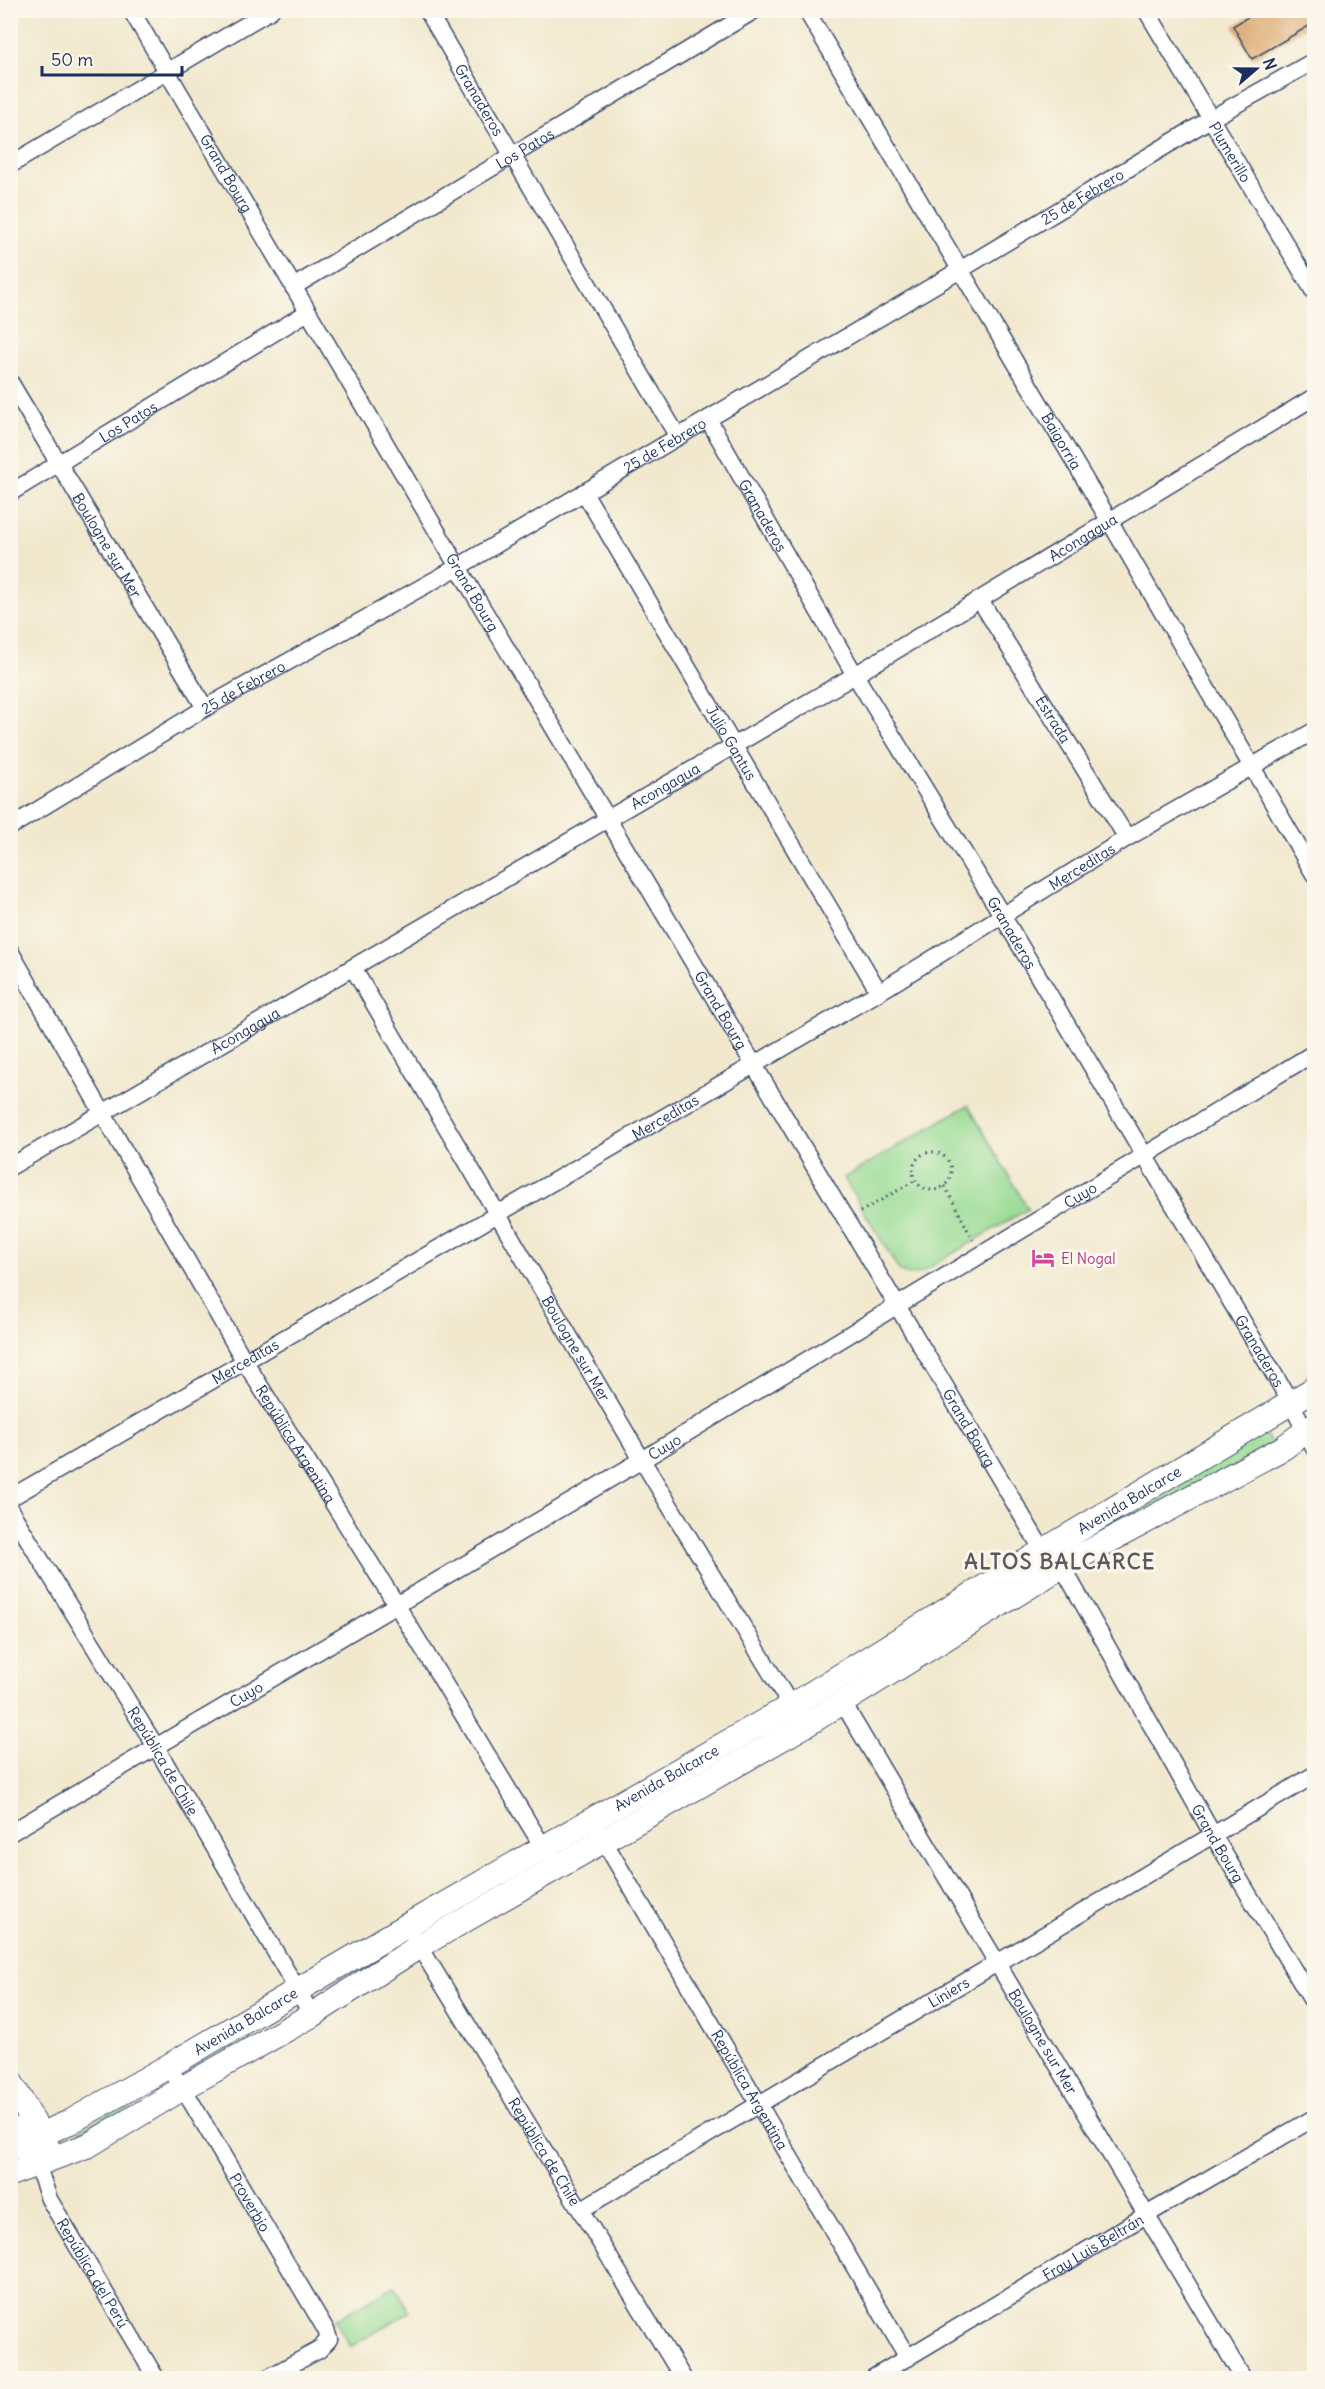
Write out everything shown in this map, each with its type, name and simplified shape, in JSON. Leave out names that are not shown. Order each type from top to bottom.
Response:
[{"type":"main road","name":"Avenida Balcarce","points":[[10,2174],[89,2145],[183,2088],[312,2015],[418,1947],[562,1864],[598,1830],[791,1706],[1043,1551],[1314,1389]]},
{"type":"main road","name":"Avenida Balcarce","points":[[20,2138],[70,2122],[543,1847],[598,1830],[809,1723],[1062,1566],[1311,1434]]},
{"type":"main road","name":"República del Perú","points":[[10,2081],[20,2138],[37,2164]]},
{"type":"street","name":"Grand Bourg","points":[[131,10],[458,567],[1043,1551],[1062,1566],[1213,1835],[1314,2004]]},
{"type":"street","points":[[10,165],[271,10]]},
{"type":"street","name":"Granaderos","points":[[427,10],[678,437]]},
{"type":"street","name":"Los Patos","points":[[293,287],[514,157],[755,10]]},
{"type":"street","name":"Baigorria","points":[[806,10],[1109,520],[1314,873]]},
{"type":"street","name":"Plumerillo","points":[[1146,10],[1314,292]]},
{"type":"street","name":"25 de Febrero","points":[[10,827],[205,708],[458,567],[1212,118],[1314,61]]},
{"type":"street","name":"Los Patos","points":[[10,492],[308,312]]},
{"type":"street","name":"Boulogne sur Mer","points":[[10,382],[205,708]]},
{"type":"street","name":"Acongagua","points":[[10,1167],[855,675],[1314,397]]},
{"type":"street","name":"Granaderos","points":[[708,419],[855,675],[1002,915],[1311,1434]]},
{"type":"street","name":"Julio Gantus","points":[[584,492],[879,992]]},
{"type":"street","name":"Estrada","points":[[980,600],[1126,838]]},
{"type":"street","name":"Merceditas","points":[[10,1498],[755,1065],[879,992],[1126,838],[1314,731]]},
{"type":"street","name":"República Argentina","points":[[10,951],[245,1362],[396,1604],[543,1847],[562,1864]]},
{"type":"street","name":"Boulogne sur Mer","points":[[353,968],[642,1460],[791,1706],[809,1723]]},
{"type":"street","name":"Cuyo","points":[[10,1833],[642,1460],[1314,1053]]},
{"type":"street","name":"República de Chile","points":[[10,1510],[156,1747],[312,2015]]},
{"type":"street","name":"Boulogne sur Mer","points":[[843,1703],[1243,2379]]},
{"type":"street","name":"Liniers","points":[[582,2209],[1314,1775]]},
{"type":"street","name":"República Argentina","points":[[598,1830],[908,2358]]},
{"type":"street","name":"República de Chile","points":[[408,1925],[418,1947],[582,2209],[683,2379]]},
{"type":"street","name":"Proverbio","points":[[167,2067],[183,2088],[326,2330],[328,2339],[319,2350],[267,2379]]},
{"type":"street","name":"Fray Luis Beltrán","points":[[873,2379],[1146,2215],[1314,2118]]},
{"type":"street","name":"República del Perú","points":[[37,2164],[49,2199],[156,2379]]},
{"type":"path","points":[[928,1152],[941,1153],[950,1163],[951,1175],[945,1186],[940,1189],[928,1190],[916,1180],[913,1172],[917,1159],[928,1152]]},
{"type":"path","points":[[847,1220],[916,1180]]},
{"type":"path","points":[[945,1186],[980,1255]]},
{"type":"green space","points":[[968,1105],[1028,1209],[920,1273],[906,1274],[899,1270],[844,1178]]},
{"type":"green space","points":[[1264,1432],[1272,1445],[1092,1550],[1085,1537]]},
{"type":"green space","points":[[279,2013],[282,2019],[191,2073],[188,2067]]},
{"type":"green space","points":[[160,2083],[163,2089],[83,2136],[80,2130]]},
{"type":"green space","points":[[394,2286],[410,2312],[350,2347],[335,2320]]},
{"type":"building","points":[[1259,10],[1314,10],[1314,23],[1252,59],[1233,26]]},
{"type":"place","name":"El Nogal","points":[[1043,1258]]},
{"type":"district","name":"ALTOS BALCARCE","points":[[1060,1561]]}]
